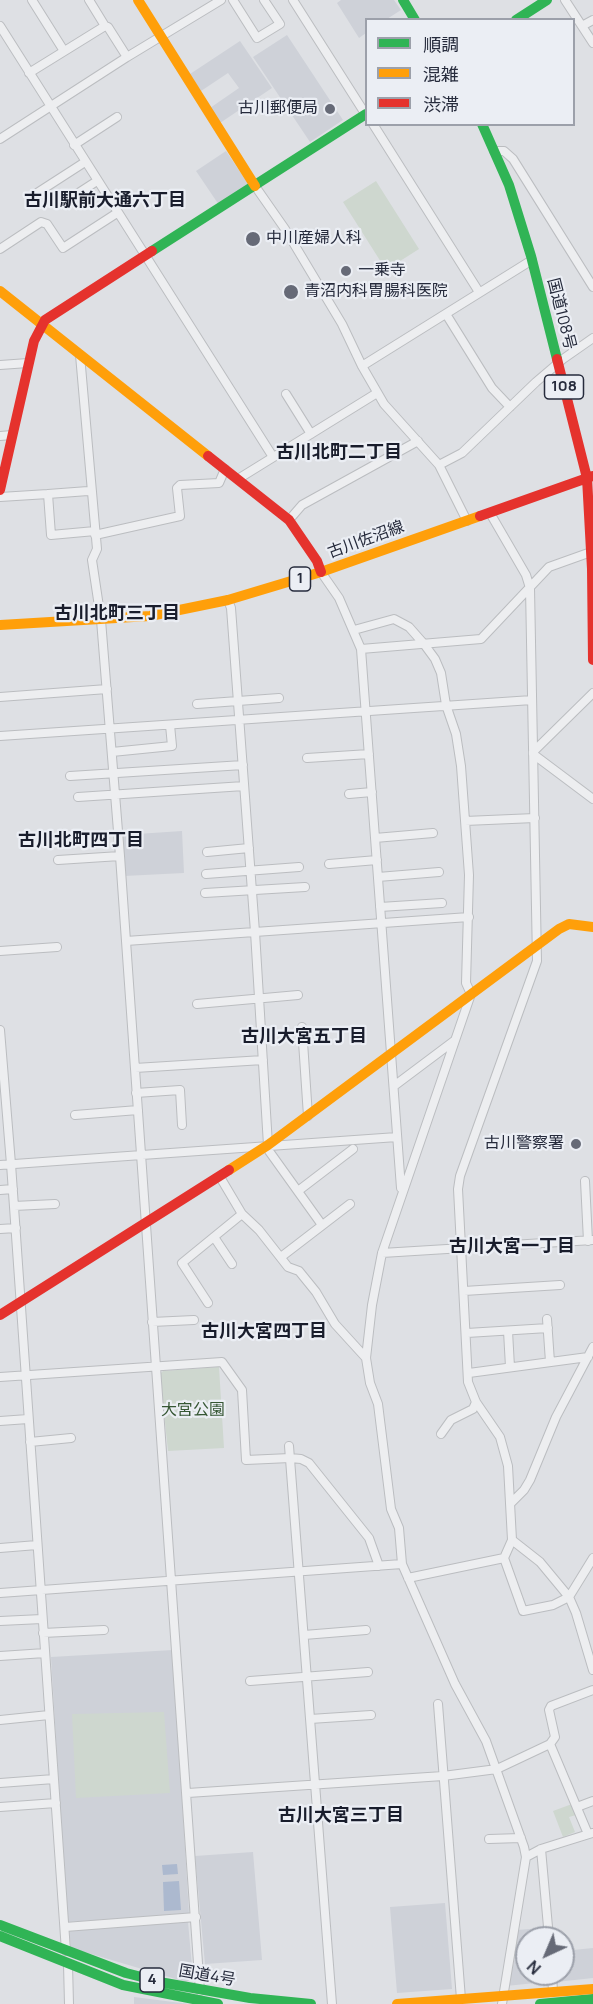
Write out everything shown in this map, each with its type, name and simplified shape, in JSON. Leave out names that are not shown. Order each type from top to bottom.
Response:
[{"type":"main road","points":[[138,0],[255,186]]},
{"type":"main road","points":[[403,0],[414,18]]},
{"type":"main road","points":[[519,18],[547,0]]},
{"type":"main road","points":[[0,490],[28,363],[41,325],[53,314],[365,115]]},
{"type":"main road","name":"国道108号","points":[[483,126],[509,185],[532,260],[590,477],[593,660]]},
{"type":"main road","points":[[0,291],[289,520],[317,561],[321,572]]},
{"type":"main road","name":"古川佐沼線","points":[[0,625],[150,616],[228,600],[321,572],[590,477]]},
{"type":"main road","points":[[0,1315],[268,1145],[537,947],[559,928],[569,924],[593,927]]},
{"type":"main road","name":"国道4号","points":[[0,1925],[126,1973],[218,2004]]},
{"type":"main road","name":"国道4号","points":[[0,1936],[123,1985],[161,1994],[201,1998],[250,1998],[311,2004]]},
{"type":"main road","points":[[397,2004],[461,1999],[503,2000],[553,1991],[593,1989]]},
{"type":"main road","points":[[540,2004],[593,2000]]},
{"type":"street","points":[[32,0],[64,51]]},
{"type":"street","points":[[89,0],[127,57]]},
{"type":"street","points":[[0,139],[157,38],[221,0]]},
{"type":"street","points":[[232,0],[257,38],[280,24],[264,0]]},
{"type":"street","points":[[293,0],[365,112]]},
{"type":"street","points":[[565,0],[593,44]]},
{"type":"street","points":[[582,26],[593,20]]},
{"type":"street","points":[[0,26],[3,36],[29,73],[273,457]]},
{"type":"street","points":[[29,73],[105,26]]},
{"type":"street","points":[[74,145],[117,117]]},
{"type":"street","points":[[374,126],[479,292]]},
{"type":"street","points":[[494,151],[504,151],[513,159],[590,273],[593,287]]},
{"type":"street","points":[[37,193],[85,162]]},
{"type":"street","points":[[63,203],[97,181]]},
{"type":"street","points":[[255,186],[285,229],[342,324],[377,393],[439,465],[466,521]]},
{"type":"street","points":[[0,249],[41,222],[47,224],[63,248],[117,213]]},
{"type":"street","points":[[362,366],[532,260]]},
{"type":"street","points":[[446,314],[492,388],[510,407]]},
{"type":"street","points":[[439,465],[462,453],[558,363],[593,338]]},
{"type":"street","points":[[80,355],[97,549],[92,560],[101,620],[116,795],[201,1998]]},
{"type":"street","points":[[0,365],[28,363]]},
{"type":"street","points":[[238,479],[377,393]]},
{"type":"street","points":[[286,394],[311,434]]},
{"type":"street","points":[[0,436],[12,435]]},
{"type":"street","points":[[289,520],[302,505],[418,441]]},
{"type":"street","points":[[48,494],[51,535],[95,533],[180,516],[177,488],[180,485],[219,483],[225,469]]},
{"type":"street","points":[[0,496],[88,491]]},
{"type":"street","points":[[490,513],[526,575],[530,588],[537,962],[460,1176],[458,1190],[468,1382],[476,1401],[500,1437],[508,1466],[512,1540],[504,1558],[523,1611],[553,1605],[569,1597],[593,1558]]},
{"type":"street","points":[[361,649],[481,639],[549,567],[591,552]]},
{"type":"street","points":[[321,572],[339,598],[361,649],[401,1193]]},
{"type":"street","points":[[228,600],[231,608],[240,721],[268,1145],[269,1151],[322,1225]]},
{"type":"street","points":[[354,630],[394,619],[409,627],[424,644],[435,659],[441,673],[446,705],[456,734],[461,766],[469,875],[466,983],[471,994],[382,1253],[372,1305],[366,1358],[370,1383],[378,1404],[388,1491],[391,1509],[399,1528],[402,1564],[455,1684],[486,1742],[526,1857],[503,2000]]},
{"type":"street","points":[[0,697],[107,689]]},
{"type":"street","points":[[533,753],[593,693]]},
{"type":"street","points":[[196,704],[279,698]]},
{"type":"street","points":[[0,736],[532,700]]},
{"type":"street","points":[[112,752],[172,746],[170,725]]},
{"type":"street","points":[[533,753],[593,799]]},
{"type":"street","points":[[308,758],[369,754]]},
{"type":"street","points":[[70,776],[243,765]]},
{"type":"street","points":[[78,797],[244,786]]},
{"type":"street","points":[[349,794],[372,792]]},
{"type":"street","points":[[465,821],[535,818]]},
{"type":"street","points":[[375,838],[433,833]]},
{"type":"street","points":[[207,852],[249,848]]},
{"type":"street","points":[[58,860],[120,856]]},
{"type":"street","points":[[329,864],[377,860]]},
{"type":"street","points":[[206,874],[299,867]]},
{"type":"street","points":[[378,877],[439,872]]},
{"type":"street","points":[[205,893],[252,892],[305,887]]},
{"type":"street","points":[[380,907],[442,903]]},
{"type":"street","points":[[126,941],[469,917]]},
{"type":"street","points":[[0,951],[57,947]]},
{"type":"street","points":[[197,1004],[298,995]]},
{"type":"street","points":[[302,1027],[308,1116]]},
{"type":"street","points":[[0,1029],[66,1951]]},
{"type":"street","points":[[394,1086],[454,1041]]},
{"type":"street","points":[[135,1068],[263,1060]]},
{"type":"street","points":[[136,1093],[180,1090],[182,1125]]},
{"type":"street","points":[[75,1115],[138,1110]]},
{"type":"street","points":[[0,1165],[397,1137]]},
{"type":"street","points":[[298,1191],[353,1149]]},
{"type":"street","points":[[220,1177],[242,1214],[259,1230],[288,1267],[299,1271],[316,1292],[335,1324],[366,1358]]},
{"type":"street","points":[[382,1253],[591,1240],[585,1181]]},
{"type":"street","points":[[0,1190],[13,1189]]},
{"type":"street","points":[[14,1206],[55,1204]]},
{"type":"street","points":[[281,1257],[350,1204]]},
{"type":"street","points":[[208,1303],[182,1263],[242,1214]]},
{"type":"street","points":[[0,1229],[16,1228]]},
{"type":"street","points":[[214,1237],[232,1264]]},
{"type":"street","points":[[464,1292],[560,1285]]},
{"type":"street","points":[[547,1319],[550,1362]]},
{"type":"street","points":[[152,1322],[194,1320]]},
{"type":"street","points":[[467,1333],[548,1328]]},
{"type":"street","points":[[508,1331],[510,1367]]},
{"type":"street","points":[[511,1503],[530,1480],[556,1417],[593,1347]]},
{"type":"street","points":[[469,1373],[588,1357]]},
{"type":"street","points":[[0,1377],[222,1362],[242,1390],[246,1460],[301,1458],[309,1463],[369,1538],[379,1566]]},
{"type":"street","points":[[441,1429],[451,1420],[472,1409],[476,1401]]},
{"type":"street","points":[[0,1421],[28,1419]]},
{"type":"street","points":[[30,1442],[71,1438]]},
{"type":"street","points":[[289,1446],[332,2004]]},
{"type":"street","points":[[512,1540],[546,1568],[569,1597],[593,1670]]},
{"type":"street","points":[[0,1548],[37,1545]]},
{"type":"street","points":[[408,1578],[504,1558]]},
{"type":"street","points":[[0,1593],[402,1564]]},
{"type":"street","points":[[0,1621],[42,1619]]},
{"type":"street","points":[[43,1633],[104,1630]]},
{"type":"street","points":[[304,1635],[366,1630]]},
{"type":"street","points":[[0,1656],[45,1653]]},
{"type":"street","points":[[250,1682],[369,1672]]},
{"type":"street","points":[[188,1793],[316,1786],[442,1776],[497,1769],[550,1744],[555,1737],[549,1710],[551,1706],[593,1690]]},
{"type":"street","points":[[438,1704],[461,1999]]},
{"type":"street","points":[[0,1720],[49,1715]]},
{"type":"street","points":[[310,1719],[371,1715]]},
{"type":"street","points":[[526,1857],[541,1849],[591,1834],[550,1744]]},
{"type":"street","points":[[0,1783],[54,1779]]},
{"type":"street","points":[[577,1807],[593,1801]]},
{"type":"street","points":[[0,1807],[56,1803]]},
{"type":"street","points":[[489,1839],[521,1838]]},
{"type":"street","points":[[541,1849],[548,1926]]},
{"type":"street","points":[[65,1927],[196,1917]]},
{"type":"street","points":[[68,1964],[69,2004]]},
{"type":"street","points":[[553,1986],[553,1991]]},
{"type":"shaded area","points":[[341,0],[394,0],[401,10],[389,18],[365,18],[365,34],[359,38],[337,3]]},
{"type":"shaded area","points":[[287,35],[343,120],[310,142],[253,57]]},
{"type":"shaded area","points":[[240,41],[272,88],[220,123],[210,108],[239,88],[228,73],[201,91],[190,74]]},
{"type":"shaded area","points":[[226,151],[249,185],[219,205],[196,171]]},
{"type":"shaded area","points":[[182,831],[184,873],[124,876],[122,835]]},
{"type":"shaded area","points":[[173,1650],[189,1914],[67,1922],[51,1657]]},
{"type":"shaded area","points":[[253,1852],[262,1960],[205,1964],[195,1856]]},
{"type":"shaded area","points":[[445,1903],[452,1989],[397,1993],[390,1907]]},
{"type":"shaded area","points":[[188,1922],[193,1978],[186,1982],[71,1948],[69,1929]]},
{"type":"shaded area","points":[[593,1948],[593,1978],[575,1980],[575,1950]]},
{"type":"shaded area","points":[[515,1951],[515,1985],[506,1986]]},
{"type":"shaded area","points":[[134,1997],[189,2004],[134,2004]]},
{"type":"green space","points":[[376,181],[419,249],[386,270],[343,202]]},
{"type":"green space","name":"大宮公園","points":[[219,1367],[224,1448],[168,1451],[160,1374],[163,1371]]},
{"type":"green space","points":[[164,1712],[170,1793],[76,1798],[72,1714]]},
{"type":"green space","points":[[572,1804],[576,1815],[569,1817],[575,1832],[563,1837],[553,1811]]},
{"type":"water","points":[[177,1864],[178,1874],[163,1875],[162,1865]]},
{"type":"water","points":[[179,1881],[181,1910],[164,1911],[163,1882]]},
{"type":"traffic: fast","points":[[403,0],[414,18]]},
{"type":"traffic: fast","points":[[519,18],[547,0]]},
{"type":"traffic: fast","points":[[152,251],[365,115]]},
{"type":"traffic: fast","points":[[483,126],[509,185],[531,256],[557,359]]},
{"type":"traffic: fast","points":[[0,1925],[126,1973],[165,1983],[250,1998],[311,2004]]},
{"type":"traffic: fast","points":[[0,1936],[123,1985],[218,2004]]},
{"type":"traffic: fast","points":[[540,2004],[593,1999]]},
{"type":"traffic: slow","points":[[138,0],[255,186]]},
{"type":"traffic: slow","points":[[0,291],[208,456]]},
{"type":"traffic: slow","points":[[0,625],[150,616],[228,600],[321,572],[480,516]]},
{"type":"traffic: slow","points":[[229,1170],[268,1145],[559,929],[569,924],[593,927]]},
{"type":"traffic: slow","points":[[397,2004],[593,1989]]},
{"type":"traffic: jam","points":[[0,490],[34,341],[45,320],[152,251]]},
{"type":"traffic: jam","points":[[557,359],[587,478],[592,569],[593,660]]},
{"type":"traffic: jam","points":[[208,456],[289,520],[317,561],[321,572]]},
{"type":"traffic: jam","points":[[480,516],[593,476]]},
{"type":"traffic: jam","points":[[0,1315],[229,1170]]},
{"type":"place","name":"古川郵便局","points":[[330,109]]},
{"type":"place","name":"中川産婦人科","points":[[253,239]]},
{"type":"place","name":"一乗寺","points":[[346,271]]},
{"type":"place","name":"青沼内科胃腸科医院","points":[[291,292]]},
{"type":"place","name":"古川警察署","points":[[576,1144]]},
{"type":"district","name":"古川駅前大通六丁目","points":[[105,201]]},
{"type":"district","name":"古川北町二丁目","points":[[339,453]]},
{"type":"district","name":"古川北町三丁目","points":[[117,614]]},
{"type":"district","name":"古川北町四丁目","points":[[81,841]]},
{"type":"district","name":"古川大宮五丁目","points":[[304,1037]]},
{"type":"district","name":"古川大宮一丁目","points":[[512,1247]]},
{"type":"district","name":"古川大宮四丁目","points":[[264,1332]]},
{"type":"district","name":"古川大宮三丁目","points":[[341,1816]]}]
